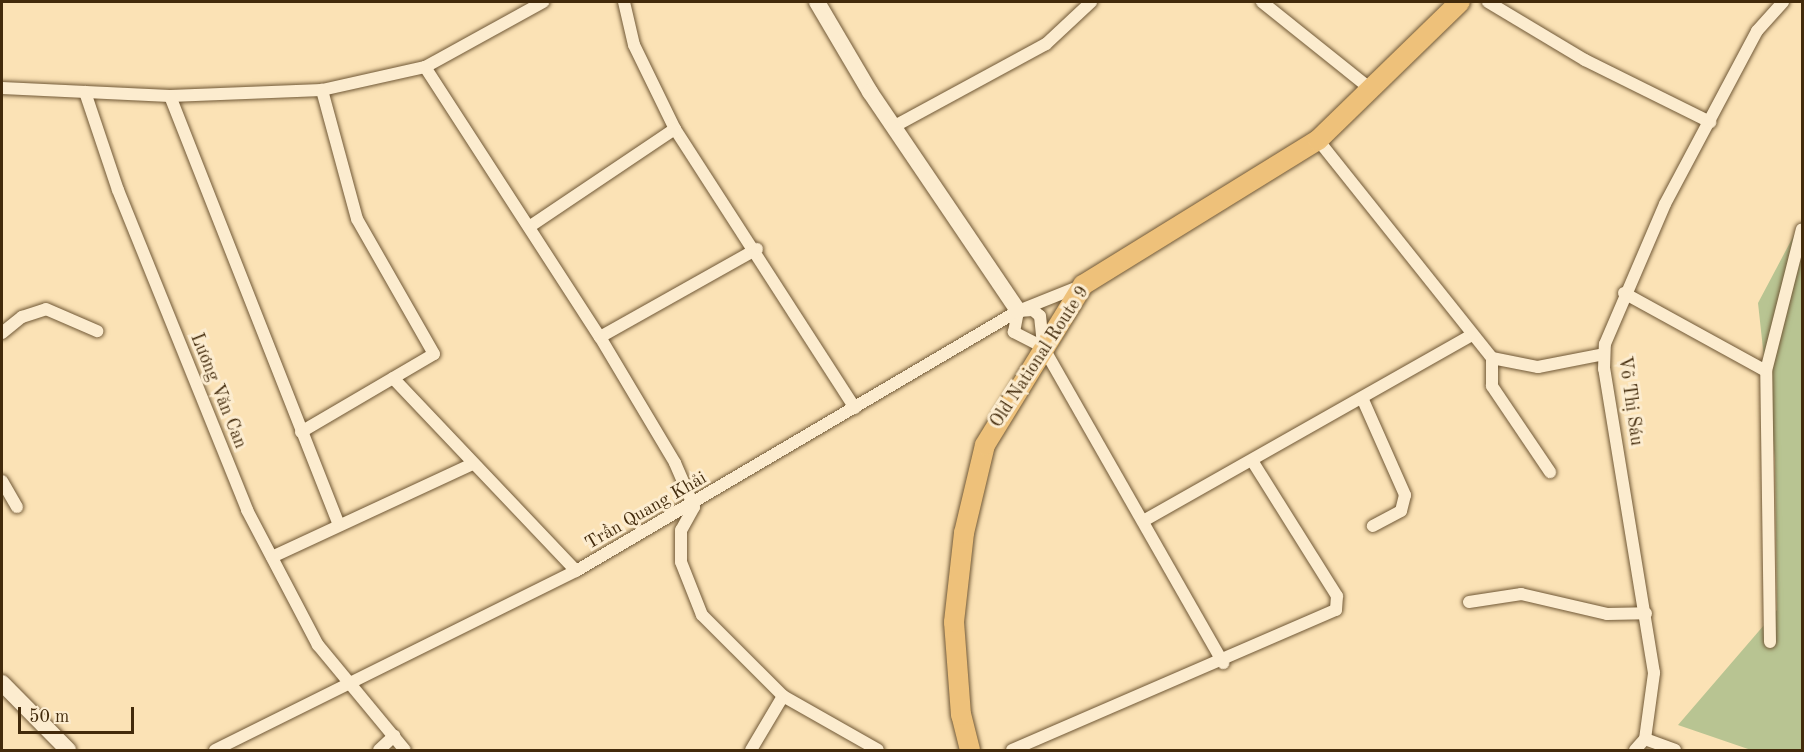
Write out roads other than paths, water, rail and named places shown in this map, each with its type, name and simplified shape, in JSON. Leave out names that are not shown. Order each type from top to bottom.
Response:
[{"type":"main road","name":"Old National Route 9","points":[[970,750],[961,716],[954,622],[964,533],[985,445],[1083,285],[1318,140],[1373,91],[1460,2]]},
{"type":"street","points":[[2,88],[170,96],[322,90],[425,67],[543,2]]},
{"type":"street","points":[[624,2],[634,45],[675,129],[757,249],[855,408]]},
{"type":"street","points":[[818,2],[893,127],[1018,311],[1014,332],[1043,347]]},
{"type":"street","points":[[893,127],[1040,48],[1091,2]]},
{"type":"street","points":[[1262,2],[1373,91]]},
{"type":"street","points":[[1488,2],[1586,60],[1710,122]]},
{"type":"street","name":"Võ Thị Sáu","points":[[1645,740],[1654,673],[1604,354],[1624,293],[1710,122],[1757,31],[1783,2]]},
{"type":"street","points":[[425,67],[600,337],[675,463],[694,507],[680,542],[690,591],[702,615],[732,651],[783,696],[870,748]]},
{"type":"street","points":[[301,432],[434,354],[360,227],[322,90]]},
{"type":"street","name":"Lương Văn Can","points":[[85,92],[171,322],[247,510],[318,645],[354,684],[405,750]]},
{"type":"street","points":[[170,96],[339,524]]},
{"type":"street","points":[[529,227],[675,129]]},
{"type":"street","points":[[1318,140],[1470,336],[1492,358],[1538,367],[1604,354]]},
{"type":"street","points":[[1770,642],[1766,371],[1803,229]]},
{"type":"street","points":[[600,337],[757,249]]},
{"type":"street","name":"Trần Quang Khải","points":[[215,750],[354,684],[576,571],[694,507],[1018,311],[1083,285]]},
{"type":"street","points":[[1624,293],[1766,371]]},
{"type":"street","points":[[2,333],[22,317],[46,309],[97,332]]},
{"type":"street","points":[[1018,311],[1034,310],[1040,316],[1043,347],[1145,520],[1223,663]]},
{"type":"street","points":[[1145,520],[1363,400],[1470,336]]},
{"type":"street","points":[[1492,358],[1492,386],[1550,472]]},
{"type":"street","points":[[393,378],[472,464],[576,571]]},
{"type":"street","points":[[1363,400],[1405,495],[1401,512],[1373,526]]},
{"type":"street","points":[[1012,750],[1223,663],[1332,613],[1338,605],[1253,462]]},
{"type":"street","points":[[272,557],[472,464]]},
{"type":"street","points":[[2,481],[16,507]]},
{"type":"street","points":[[1469,602],[1521,594],[1607,614],[1646,613]]},
{"type":"street","points":[[2,683],[68,750]]},
{"type":"street","points":[[751,750],[783,696]]},
{"type":"street","points":[[379,750],[394,736]]},
{"type":"street","points":[[1635,750],[1645,740],[1675,750]]}]
